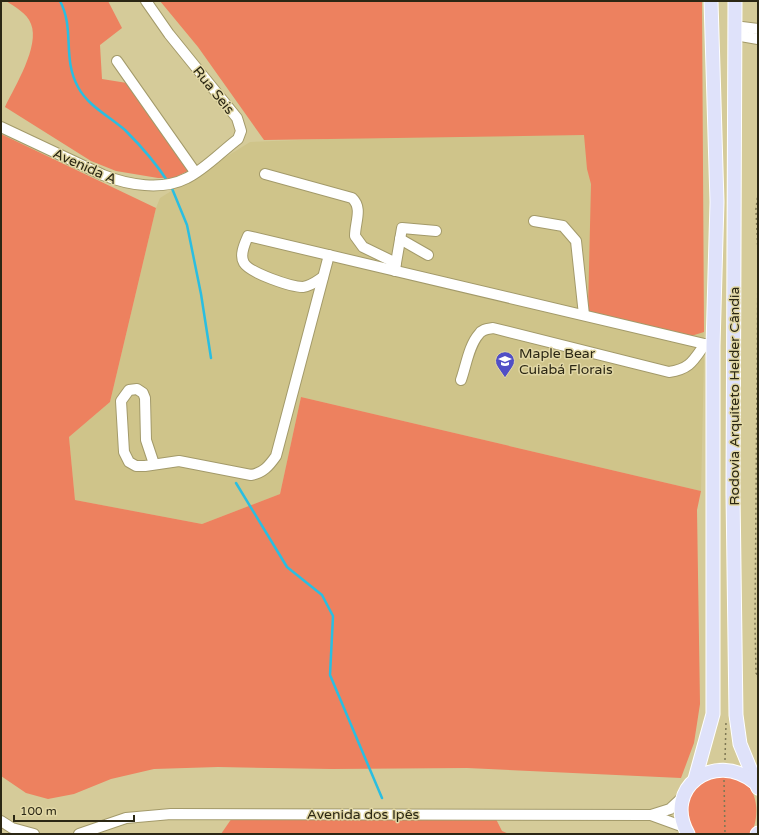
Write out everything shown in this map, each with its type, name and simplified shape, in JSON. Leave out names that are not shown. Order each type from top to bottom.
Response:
[{"type":"main road","name":"Rodovia Arquiteto Helder Cândia","points":[[684,796],[688,787],[695,779],[713,714],[709,345],[717,202],[711,1]]},
{"type":"main road","name":"Rodovia Arquiteto Helder Cândia","points":[[735,1],[733,494],[736,715],[740,744],[757,784]]},
{"type":"main road","points":[[695,779],[709,772],[725,770],[741,773],[757,784]]},
{"type":"main road","points":[[684,796],[681,811],[686,830]]},
{"type":"street","name":"Rua Seis","points":[[146,1],[169,34],[237,118],[240,125],[241,131],[238,139],[196,172]]},
{"type":"street","points":[[734,30],[758,29]]},
{"type":"street","points":[[734,30],[758,39]]},
{"type":"street","points":[[117,61],[196,172]]},
{"type":"street","name":"Avenida A","points":[[1,127],[116,180],[141,184],[167,184],[178,182],[196,172]]},
{"type":"street","points":[[265,174],[352,198],[358,203],[359,209],[354,236],[363,246],[395,267]]},
{"type":"street","points":[[534,222],[563,226],[576,241],[584,316]]},
{"type":"street","points":[[395,267],[402,228],[436,231]]},
{"type":"street","points":[[323,278],[304,287],[290,285],[250,270],[244,262],[242,256],[248,236],[329,255],[395,267],[584,316],[709,345]]},
{"type":"street","points":[[400,239],[428,255]]},
{"type":"street","points":[[154,464],[146,440],[146,398],[143,393],[137,389],[129,390],[121,401],[124,452],[129,462],[136,466],[154,464],[179,461],[251,475],[260,473],[270,465],[276,456],[329,255]]},
{"type":"street","points":[[461,380],[471,349],[478,334],[485,329],[493,328],[668,372],[681,370],[690,364],[709,345]]},
{"type":"street","name":"Avenida dos Ipês","points":[[79,834],[126,818],[171,814],[651,815],[670,809],[684,796]]},
{"type":"street","name":"Avenida dos Ipês","points":[[651,815],[686,830]]},
{"type":"street","points":[[1,821],[12,828],[34,834]]},
{"type":"path","points":[[758,193],[756,209],[758,255],[756,673],[758,676]]},
{"type":"shaded area","points":[[6,1],[108,1],[122,28],[100,45],[102,79],[127,83],[188,171],[173,178],[158,178],[116,171],[91,161],[5,107],[25,66],[32,43],[33,33],[31,24],[27,17]]},
{"type":"shaded area","points":[[160,1],[702,1],[704,332],[691,336],[591,313],[588,310],[591,184],[587,169],[584,135],[264,140],[198,47]]},
{"type":"shaded area","points":[[701,125],[704,359],[701,491],[301,397],[280,494],[202,524],[75,500],[69,437],[110,402],[156,208],[160,198],[250,142]]},
{"type":"shaded area","points":[[1,134],[156,208],[110,402],[69,437],[75,500],[202,524],[280,494],[301,397],[701,491],[697,510],[700,704],[694,743],[681,778],[467,768],[332,769],[218,767],[154,769],[111,779],[74,794],[48,799],[26,793],[1,776]]},
{"type":"shaded area","points":[[731,776],[745,783],[753,794],[756,814],[754,828],[751,834],[695,834],[688,819],[687,811],[691,795],[702,782],[711,777]]},
{"type":"shaded area","points":[[232,818],[496,819],[502,831],[509,834],[221,834]]},
{"type":"waterway","points":[[60,1],[67,22],[69,54],[73,76],[82,94],[87,100],[125,130],[137,142],[168,182]]},
{"type":"waterway","points":[[171,186],[187,225],[201,294],[211,358]]},
{"type":"waterway","points":[[236,483],[287,567],[322,595],[333,616],[330,675],[382,798]]},
{"type":"place","name":"Maple Bear Cuiabá Florais","points":[[505,378]]}]
